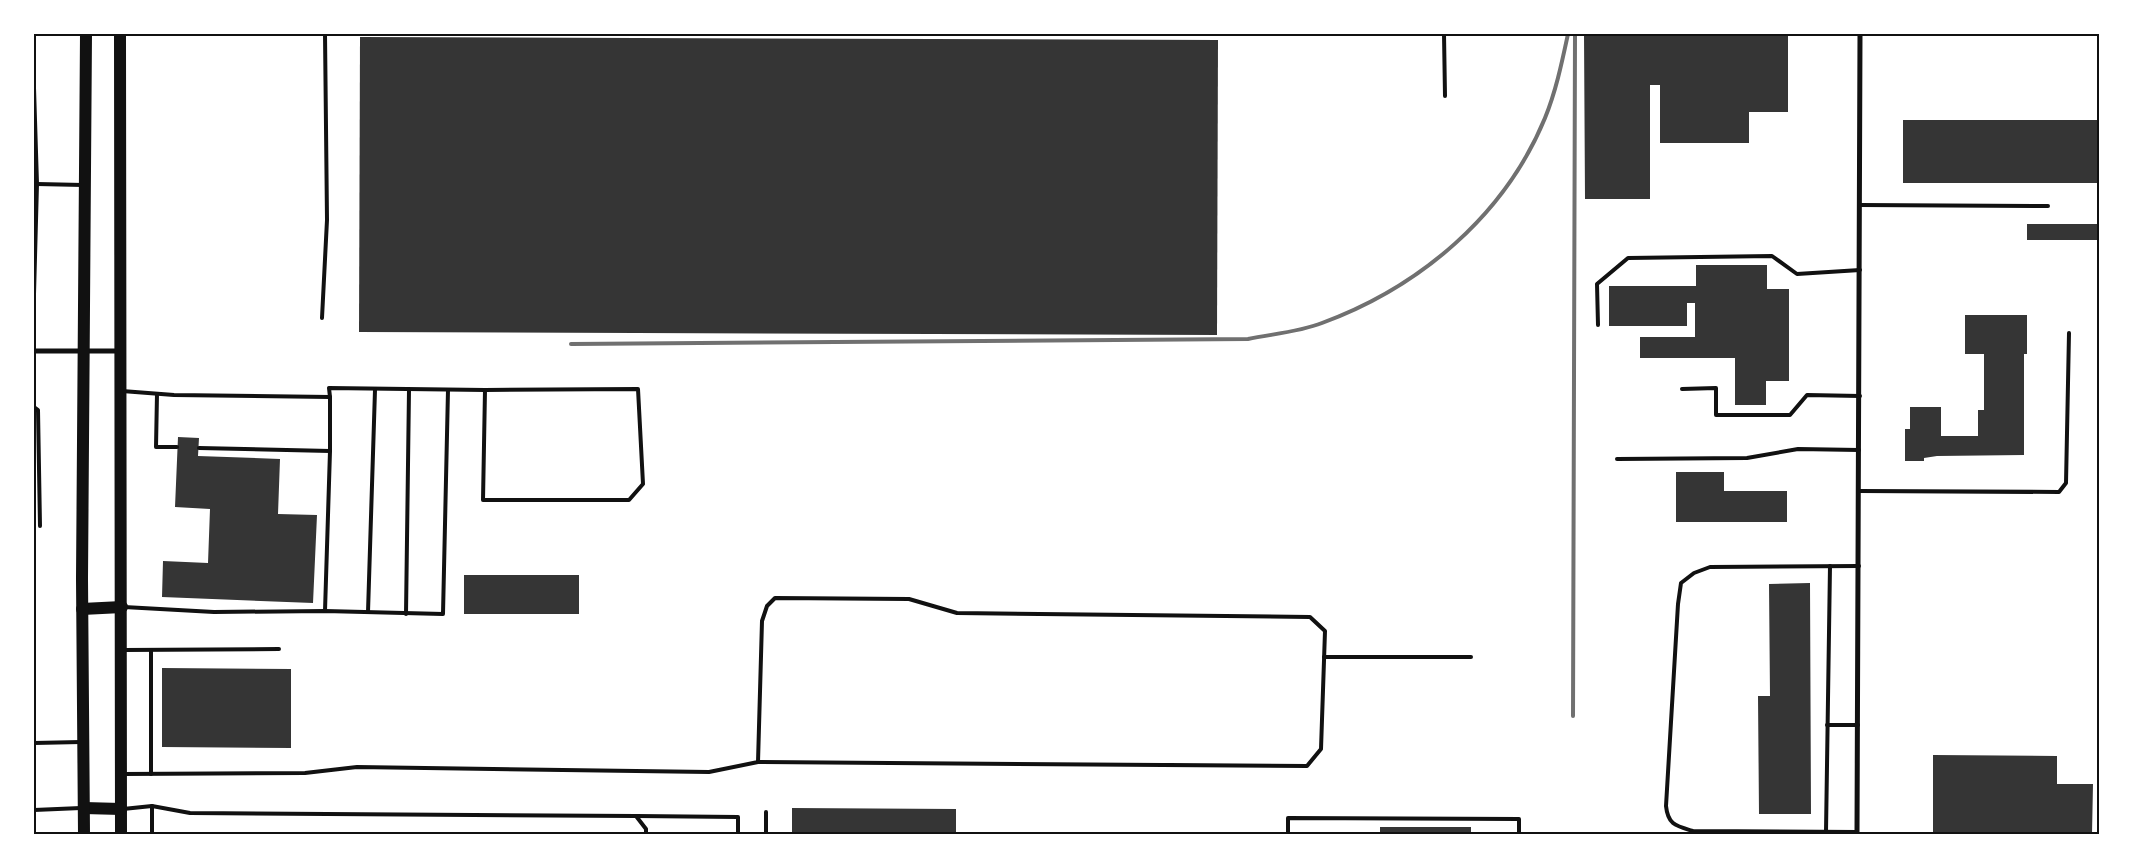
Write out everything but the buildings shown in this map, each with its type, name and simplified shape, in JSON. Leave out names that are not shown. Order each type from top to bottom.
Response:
[{"type":"main road","points":[[84,834],[82,609],[86,34]]},
{"type":"main road","points":[[120,34],[122,350],[121,834]]},
{"type":"main road","points":[[82,609],[122,607]]},
{"type":"main road","points":[[84,808],[121,809]]},
{"type":"street","points":[[1857,833],[1860,34]]},
{"type":"street","points":[[34,351],[122,350]]},
{"type":"lane","points":[[322,318],[327,220],[325,34]]},
{"type":"lane","points":[[1444,34],[1445,96]]},
{"type":"lane","points":[[34,88],[37,184],[34,294]]},
{"type":"lane","points":[[37,184],[85,185]]},
{"type":"lane","points":[[1860,205],[2048,206]]},
{"type":"lane","points":[[1598,325],[1597,284],[1628,258],[1772,256],[1797,274],[1860,270]]},
{"type":"lane","points":[[1859,491],[2059,492],[2066,484],[2069,333]]},
{"type":"lane","points":[[326,611],[330,451],[329,388],[375,390],[638,389],[643,484],[629,500],[482,500],[485,390]]},
{"type":"lane","points":[[1682,389],[1716,388],[1716,415],[1790,415],[1807,395],[1860,396]]},
{"type":"lane","points":[[368,612],[375,390]]},
{"type":"lane","points":[[406,614],[409,390]]},
{"type":"lane","points":[[122,607],[214,612],[326,611],[443,614],[448,390]]},
{"type":"lane","points":[[122,391],[174,395],[330,397]]},
{"type":"lane","points":[[157,394],[156,447],[177,447]]},
{"type":"lane","points":[[34,407],[38,410],[40,526]]},
{"type":"lane","points":[[199,448],[330,451]]},
{"type":"lane","points":[[1618,459],[1747,458],[1798,449],[1859,450]]},
{"type":"lane","points":[[1826,832],[1830,566]]},
{"type":"lane","points":[[1857,833],[1693,831],[1677,826],[1668,818],[1666,806],[1678,604],[1681,584],[1694,573],[1710,567],[1858,566]]},
{"type":"lane","points":[[120,774],[305,772],[357,767],[709,772],[758,762],[1307,766],[1321,749],[1324,630],[1310,618],[957,613],[909,599],[776,598],[767,606],[762,621],[758,762]]},
{"type":"lane","points":[[122,650],[279,649]]},
{"type":"lane","points":[[151,650],[151,774]]},
{"type":"lane","points":[[1324,658],[1471,658]]},
{"type":"lane","points":[[1828,725],[1858,725]]},
{"type":"lane","points":[[34,743],[84,742]]},
{"type":"lane","points":[[121,809],[152,806],[190,813],[738,817],[738,834]]},
{"type":"lane","points":[[152,806],[152,834]]},
{"type":"lane","points":[[34,810],[84,808]]},
{"type":"lane","points":[[766,812],[766,834]]},
{"type":"lane","points":[[636,816],[646,830],[646,834]]},
{"type":"lane","points":[[1288,834],[1288,818],[1520,819],[1519,834]]},
{"type":"railway","points":[[571,344],[1248,339],[1313,326],[1358,308],[1393,289],[1425,268],[1483,216],[1507,186],[1528,153],[1545,118],[1556,87],[1568,34]]},
{"type":"railway","points":[[1573,716],[1575,34]]}]
